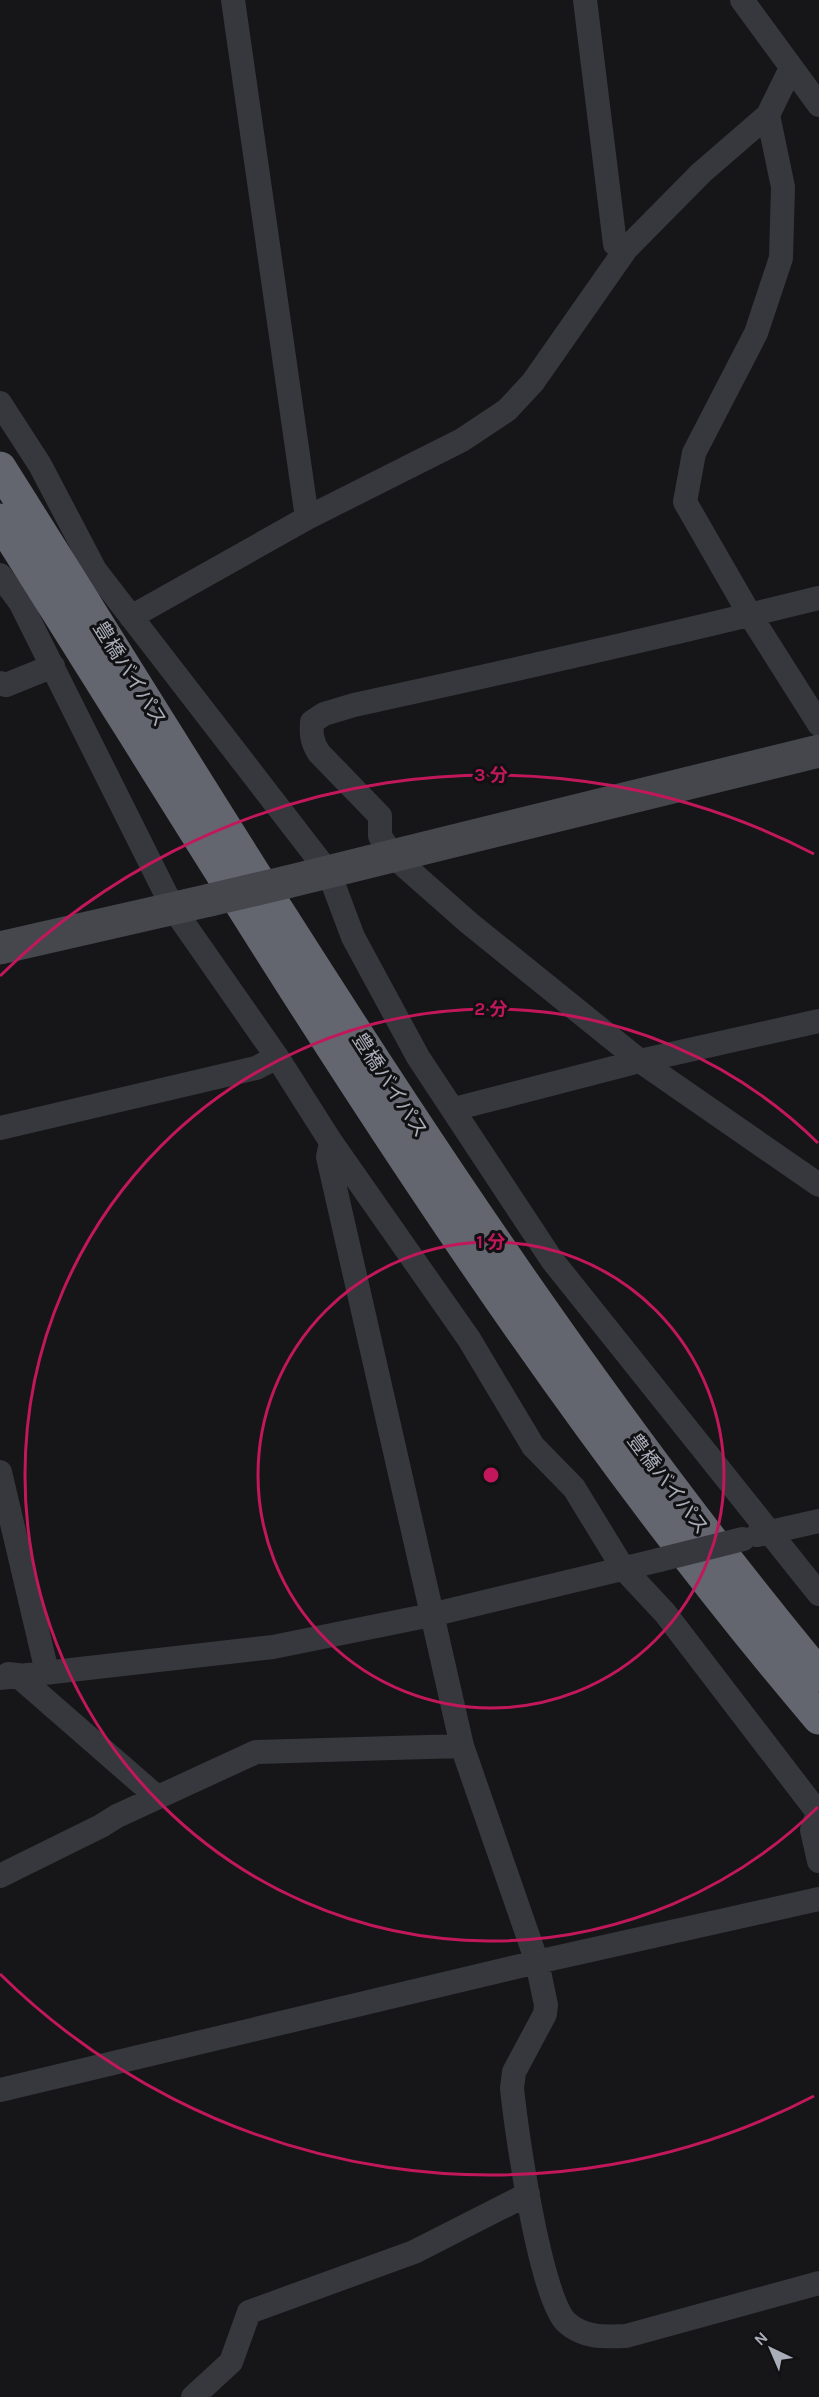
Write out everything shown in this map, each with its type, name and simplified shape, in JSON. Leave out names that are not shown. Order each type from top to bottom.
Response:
[{"type":"highway","name":"豊橋バイパス","points":[[0,468],[282,917],[454,1182],[595,1387],[735,1573],[819,1675]]},
{"type":"highway","name":"豊橋バイパス","points":[[0,520],[245,915],[429,1196],[642,1498],[819,1718]]},
{"type":"street","points":[[233,0],[307,518]]},
{"type":"street","points":[[585,0],[615,244],[626,249]]},
{"type":"street","points":[[742,0],[819,105]]},
{"type":"street","points":[[131,617],[307,518],[462,441],[507,410],[533,382],[626,249],[701,173],[768,115],[791,68]]},
{"type":"street","points":[[768,115],[783,187],[781,258],[756,333],[694,453],[686,502],[750,615],[819,724]]},
{"type":"street","points":[[0,403],[40,465],[95,570],[328,873],[353,937],[418,1057],[552,1260],[819,1594]]},
{"type":"street","points":[[0,574],[20,602],[173,908],[277,1057],[331,1142],[469,1339],[533,1446],[574,1488],[623,1568],[665,1613],[818,1814],[812,1830],[819,1861]]},
{"type":"street","points":[[819,598],[324,714],[312,722],[313,745],[380,816],[380,836],[392,855],[469,922],[640,1061],[819,1185]]},
{"type":"street","points":[[0,683],[6,685],[53,666]]},
{"type":"street","points":[[0,948],[328,873],[392,855],[819,751]]},
{"type":"street","points":[[454,1109],[640,1061],[819,1021]]},
{"type":"street","points":[[0,1128],[256,1068],[277,1057]]},
{"type":"street","points":[[331,1142],[328,1157],[462,1746],[537,1962],[546,2005],[545,2014],[514,2072],[512,2088],[533,2228],[559,2313],[573,2328],[588,2334],[601,2338],[626,2336],[819,2283]]},
{"type":"street","points":[[0,1472],[47,1672]]},
{"type":"street","points":[[6,1675],[273,1647],[431,1615],[770,1531],[819,1521]]},
{"type":"street","points":[[6,1675],[157,1797]]},
{"type":"street","points":[[0,1876],[157,1797],[256,1752],[462,1746]]},
{"type":"street","points":[[0,2090],[537,1962],[819,1899]]},
{"type":"street","points":[[193,2397],[231,2362],[249,2312],[414,2252],[528,2194]]}]
